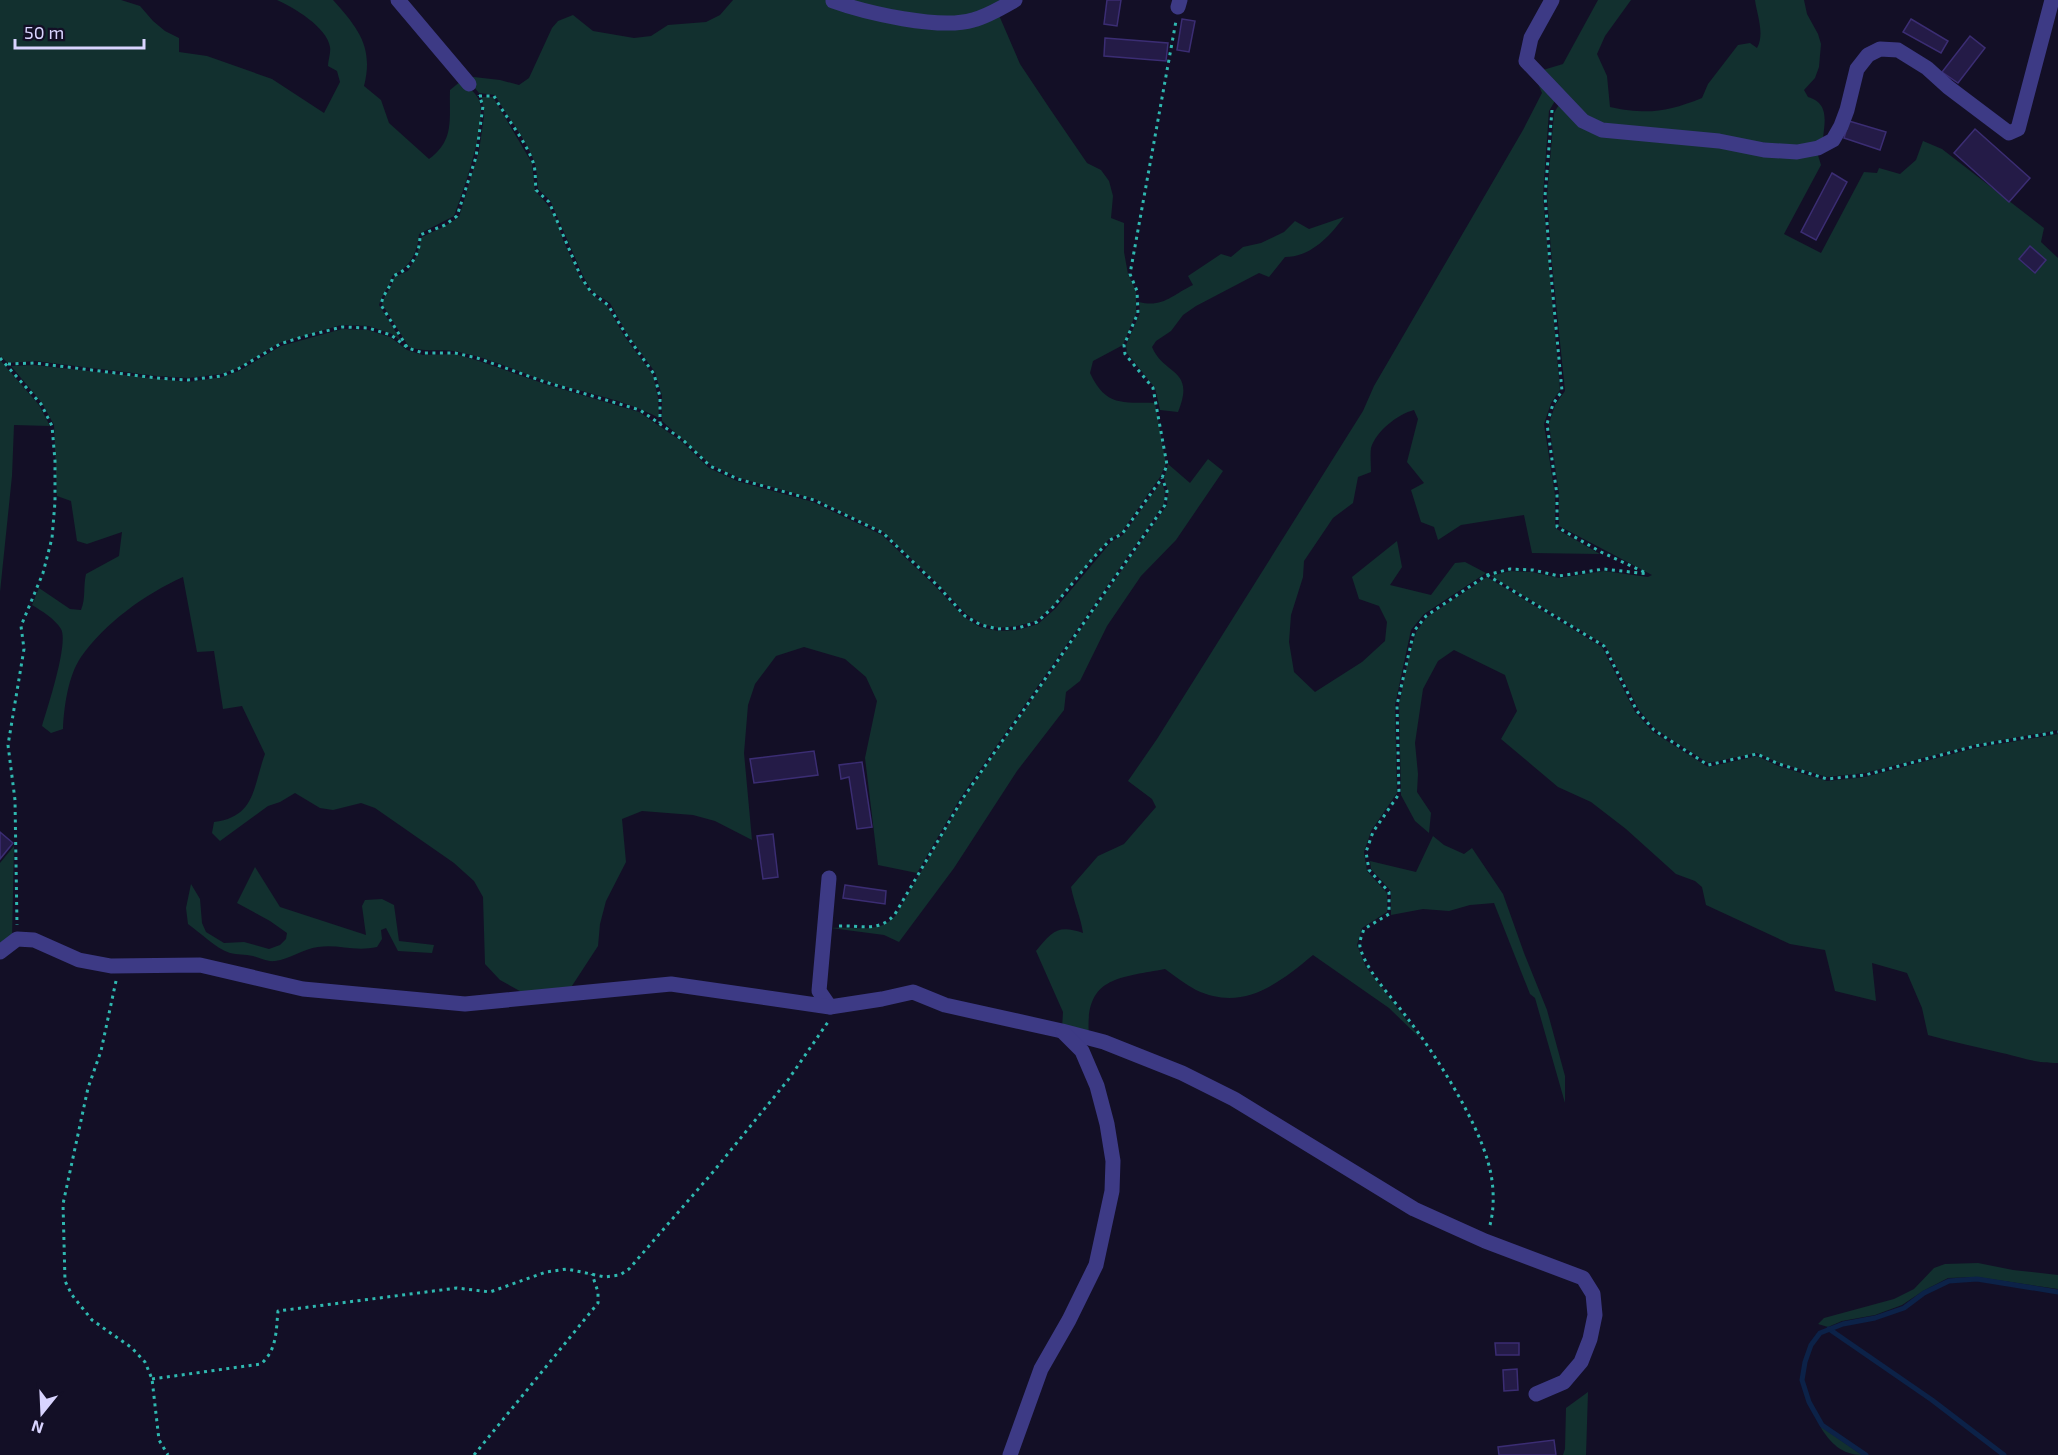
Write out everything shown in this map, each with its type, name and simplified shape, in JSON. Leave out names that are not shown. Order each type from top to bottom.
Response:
[{"type":"street","points":[[398,0],[469,84]]},
{"type":"street","points":[[833,1],[858,11],[945,24],[973,21],[1015,0]]},
{"type":"street","points":[[1552,0],[1531,38],[1526,61],[1583,121],[1602,130],[1719,141],[1764,150],[1797,152],[1818,148],[1833,140],[1847,110],[1857,69],[1868,55],[1880,49],[1898,50],[1927,68],[1948,87],[2009,133],[2018,129],[2052,0]]},
{"type":"street","points":[[829,878],[819,991],[830,1007]]},
{"type":"street","points":[[0,952],[17,939],[33,940],[79,960],[120,966],[200,965],[303,989],[465,1004],[671,984],[830,1007],[913,992],[945,1005],[1062,1031],[1114,1046],[1182,1074],[1234,1099],[1414,1209],[1485,1242],[1583,1278],[1593,1294],[1595,1315],[1590,1339],[1581,1362],[1564,1382],[1536,1394]]},
{"type":"street","points":[[1010,1455],[1041,1370],[1096,1265],[1112,1191],[1113,1161],[1107,1124],[1097,1086],[1082,1051],[1062,1031]]},
{"type":"path","points":[[8,364],[34,363],[188,380],[221,376],[238,369],[280,344],[342,327],[369,328],[391,335],[408,348],[423,353],[455,352],[640,410],[683,440],[710,466],[738,479],[814,500],[883,533],[939,586],[965,616],[981,625],[998,629],[1018,628],[1037,622],[1053,607],[1110,540],[1122,534],[1162,478],[1167,465],[1154,388],[1125,354],[1124,345],[1138,313],[1137,291],[1130,274],[1179,3]]},
{"type":"path","points":[[408,348],[381,305],[383,295],[392,286],[393,276],[407,270],[415,257],[420,235],[445,225],[457,216],[476,157],[483,106],[479,96],[469,84]]},
{"type":"path","points":[[479,96],[494,96],[504,116],[519,135],[533,163],[536,190],[549,202],[581,277],[591,292],[608,305],[654,374],[660,397],[660,423]]},
{"type":"path","points":[[1485,1242],[1493,1214],[1488,1161],[1459,1098],[1423,1038],[1368,966],[1359,944],[1364,929],[1389,914],[1389,892],[1369,870],[1366,852],[1373,832],[1399,794],[1397,705],[1414,631],[1425,616],[1487,575],[1510,569],[1533,570],[1559,576],[1604,569],[1648,574],[1601,552],[1557,527],[1557,495],[1546,424],[1553,404],[1562,391],[1545,196],[1551,112],[1561,96]]},
{"type":"path","points":[[0,358],[8,364],[40,404],[52,426],[55,461],[52,538],[43,573],[21,626],[24,649],[8,746],[15,800],[17,939]]},
{"type":"path","points":[[824,926],[875,927],[888,923],[895,914],[963,798],[1166,505],[1167,491],[1162,478]]},
{"type":"path","points":[[1487,575],[1604,646],[1637,711],[1654,730],[1708,765],[1757,754],[1779,764],[1827,778],[1865,775],[1975,746],[2058,732]]},
{"type":"path","points":[[120,966],[101,1051],[88,1088],[63,1204],[65,1281],[72,1295],[92,1320],[132,1348],[145,1362],[152,1379],[159,1440],[168,1455]]},
{"type":"path","points":[[152,1379],[261,1364],[269,1357],[274,1343],[278,1311],[457,1288],[490,1292],[546,1272],[567,1269],[605,1277],[620,1275],[629,1269],[713,1172],[788,1080],[827,1024],[830,1007]]},
{"type":"path","points":[[474,1455],[598,1303],[598,1292],[591,1273]]},
{"type":"green space","points":[[0,0],[121,0],[140,6],[165,31],[179,38],[179,52],[207,56],[272,79],[324,113],[340,82],[337,71],[328,66],[330,49],[328,40],[316,25],[292,7],[277,0],[333,0],[362,39],[367,60],[364,86],[381,100],[389,123],[429,159],[437,152],[447,136],[450,120],[450,90],[461,81],[478,98],[481,108],[474,156],[458,206],[454,216],[419,234],[412,259],[392,276],[379,305],[402,342],[392,334],[369,326],[341,325],[279,343],[238,368],[221,374],[188,378],[35,361],[8,363],[0,356]]},
{"type":"green space","points":[[733,0],[829,0],[947,28],[998,13],[1020,64],[1087,163],[1101,170],[1109,181],[1113,196],[1111,218],[1124,223],[1124,252],[1128,274],[1136,291],[1136,313],[1123,345],[1093,361],[1090,373],[1102,392],[1109,397],[1124,402],[1155,403],[1166,464],[1160,477],[1121,533],[1109,539],[1053,606],[1036,621],[998,628],[982,624],[966,614],[883,532],[815,499],[739,478],[711,465],[662,421],[662,396],[655,372],[627,334],[610,303],[592,291],[583,276],[550,200],[538,189],[535,164],[526,144],[495,95],[479,93],[465,76],[500,80],[519,85],[529,78],[552,28],[558,21],[573,15],[593,31],[634,38],[651,36],[668,25],[706,22],[720,15]]},
{"type":"green space","points":[[839,0],[1007,0],[996,6],[949,20]]},
{"type":"green space","points":[[1598,0],[1631,0],[1605,36],[1597,54],[1607,76],[1610,107],[1635,111],[1657,111],[1702,98],[1708,84],[1738,45],[1750,43],[1757,48],[1760,31],[1755,0],[1804,0],[1807,14],[1821,44],[1819,67],[1815,78],[1804,90],[1808,97],[1823,108],[1825,119],[1823,138],[1803,147],[1607,126],[1587,117],[1543,70],[1563,64]]},
{"type":"green space","points":[[1536,79],[1556,99],[1549,111],[1543,196],[1560,390],[1551,403],[1544,424],[1555,495],[1555,528],[1600,554],[1532,553],[1524,515],[1461,525],[1438,540],[1434,527],[1421,522],[1411,490],[1424,483],[1407,462],[1418,419],[1414,410],[1388,424],[1378,435],[1371,448],[1371,472],[1358,477],[1353,503],[1333,518],[1304,561],[1303,577],[1291,615],[1289,642],[1294,672],[1315,692],[1362,662],[1385,641],[1387,622],[1379,606],[1359,599],[1352,577],[1397,541],[1402,567],[1390,585],[1431,595],[1455,563],[1465,562],[1486,573],[1424,614],[1411,630],[1395,705],[1397,793],[1371,831],[1364,852],[1367,871],[1387,893],[1387,912],[1362,928],[1357,945],[1366,967],[1421,1039],[1389,1008],[1313,955],[1273,985],[1259,992],[1229,998],[1213,996],[1196,990],[1165,969],[1119,979],[1098,991],[1092,1002],[1089,1036],[1062,1029],[1063,1012],[1036,951],[1046,939],[1061,930],[1067,929],[1083,933],[1071,887],[1098,856],[1124,844],[1156,807],[1152,799],[1128,781],[1157,739],[1363,411],[1374,386],[1523,130],[1542,93]]},
{"type":"green space","points":[[482,97],[493,97],[532,163],[535,191],[557,220],[563,240],[580,277],[591,293],[607,306],[625,337],[653,375],[659,418],[618,401],[546,381],[481,358],[452,351],[409,347],[382,304],[394,277],[408,271],[416,257],[422,237],[459,217],[479,151],[484,116]]},
{"type":"green space","points":[[1560,103],[1585,128],[1817,152],[1821,165],[1784,234],[1821,253],[1864,172],[1877,173],[1879,168],[1900,174],[1916,160],[1923,141],[1942,149],[2044,228],[2041,242],[2058,258],[2058,730],[1974,745],[1865,773],[1827,777],[1779,763],[1757,753],[1708,763],[1655,729],[1639,710],[1605,645],[1491,576],[1510,571],[1532,572],[1559,578],[1604,571],[1648,577],[1652,575],[1559,526],[1559,494],[1549,424],[1555,405],[1565,391],[1547,196],[1554,113]]},
{"type":"green space","points":[[1344,217],[1319,244],[1303,253],[1285,257],[1269,277],[1259,273],[1196,306],[1183,315],[1171,331],[1156,341],[1152,347],[1157,356],[1176,374],[1183,387],[1183,398],[1178,412],[1160,410],[1155,388],[1127,353],[1126,345],[1140,313],[1139,302],[1155,303],[1167,300],[1193,285],[1188,276],[1221,254],[1231,257],[1243,247],[1261,243],[1284,232],[1295,221],[1309,229]]},
{"type":"green space","points":[[342,329],[368,330],[390,337],[407,350],[423,355],[455,354],[639,412],[681,441],[709,468],[737,481],[813,502],[882,535],[964,617],[980,627],[998,631],[1018,630],[1038,624],[1055,609],[1111,542],[1123,535],[1161,482],[1165,491],[1164,504],[961,797],[917,873],[878,865],[865,758],[877,701],[866,677],[845,659],[804,647],[776,656],[755,684],[748,705],[744,753],[752,840],[715,821],[693,815],[642,811],[622,819],[626,862],[606,901],[600,924],[598,946],[568,992],[527,995],[500,980],[485,964],[483,897],[474,881],[454,863],[375,808],[361,803],[333,810],[320,808],[295,793],[268,806],[220,841],[212,833],[214,822],[228,819],[245,807],[255,788],[265,754],[242,706],[223,709],[214,651],[197,652],[183,577],[140,601],[114,621],[91,644],[81,657],[70,682],[63,729],[51,733],[42,726],[56,676],[63,636],[55,622],[32,605],[39,588],[70,609],[81,610],[86,574],[119,556],[122,532],[87,544],[77,541],[71,501],[57,496],[54,425],[42,403],[11,366],[34,365],[188,382],[222,377],[239,371],[281,346]]},
{"type":"green space","points":[[0,360],[39,405],[50,426],[14,425],[12,476],[0,592]]},
{"type":"green space","points":[[1208,459],[1223,471],[1176,540],[1141,576],[1107,626],[1080,681],[1066,692],[1064,710],[1017,771],[954,868],[899,942],[884,935],[831,928],[875,927],[890,921],[896,915],[963,799],[1167,505],[1168,491],[1164,478],[1168,464],[1190,483]]},
{"type":"green space","points":[[1487,577],[1602,647],[1635,712],[1653,732],[1708,767],[1757,756],[1778,766],[1827,781],[1865,777],[1975,748],[2058,734],[2058,1063],[2029,1060],[1928,1035],[1922,1008],[1907,973],[1872,963],[1876,1001],[1835,991],[1825,950],[1790,944],[1706,905],[1702,887],[1695,881],[1676,874],[1626,829],[1591,802],[1558,787],[1501,739],[1517,711],[1505,675],[1454,650],[1438,661],[1423,689],[1415,743],[1417,792],[1431,813],[1429,833],[1415,821],[1401,795],[1399,705],[1407,664],[1416,632],[1427,617]]},
{"type":"green space","points":[[1433,836],[1444,845],[1464,854],[1472,848],[1503,894],[1547,1010],[1565,1076],[1565,1103],[1535,998],[1530,994],[1494,903],[1470,905],[1449,911],[1423,909],[1391,915],[1391,891],[1371,869],[1370,861],[1416,872]]},
{"type":"green space","points":[[14,846],[12,939],[0,947],[0,863]]},
{"type":"green space","points":[[255,867],[280,907],[366,935],[362,906],[365,900],[382,899],[394,905],[399,941],[434,945],[432,953],[398,951],[386,928],[381,930],[382,939],[377,947],[318,947],[272,961],[224,951],[188,924],[186,908],[191,884],[200,899],[202,923],[206,932],[224,943],[244,942],[269,949],[280,945],[286,939],[287,933],[237,903]]},
{"type":"green space","points":[[1978,1263],[2058,1275],[2058,1289],[1977,1277],[1948,1278],[1902,1305],[1875,1315],[1842,1321],[1828,1327],[1818,1324],[1824,1318],[1894,1299],[1914,1289],[1934,1268],[1945,1264]]},
{"type":"green space","points":[[1588,1392],[1586,1455],[1563,1455],[1566,1408]]},
{"type":"green space","points":[[1820,1426],[1862,1455],[1848,1453],[1837,1447]]},
{"type":"building","points":[[1107,0],[1121,0],[1117,26],[1104,24]]},
{"type":"building","points":[[1182,19],[1195,21],[1189,52],[1177,50]]},
{"type":"building","points":[[1911,19],[1948,41],[1941,53],[1903,32]]},
{"type":"building","points":[[1970,36],[1985,48],[1958,83],[1942,72]]},
{"type":"building","points":[[1105,38],[1168,43],[1166,61],[1104,56]]},
{"type":"building","points":[[1849,121],[1886,132],[1880,150],[1844,138]]},
{"type":"building","points":[[1975,129],[2030,178],[2009,202],[1954,153]]},
{"type":"building","points":[[1832,173],[1847,182],[1816,240],[1801,232]]},
{"type":"building","points":[[2030,246],[2046,260],[2035,273],[2019,259]]},
{"type":"building","points":[[814,751],[818,775],[754,783],[750,759]]},
{"type":"building","points":[[862,762],[872,827],[857,829],[849,777],[841,779],[839,765]]},
{"type":"building","points":[[0,832],[13,843],[0,859]]},
{"type":"building","points":[[773,834],[778,877],[763,879],[757,836]]},
{"type":"building","points":[[845,885],[886,891],[885,904],[843,898]]},
{"type":"building","points":[[1495,1343],[1519,1343],[1519,1355],[1496,1355]]},
{"type":"building","points":[[1517,1369],[1518,1390],[1504,1391],[1503,1370]]},
{"type":"building","points":[[1554,1440],[1556,1455],[1499,1455],[1498,1447]]},
{"type":"waterway","points":[[1866,1455],[1822,1425],[1809,1402],[1802,1380],[1811,1345],[1820,1333],[1843,1324],[1875,1318],[1904,1308],[1924,1293],[1949,1281],[1977,1279],[2058,1292]]},
{"type":"waterway","points":[[1829,1329],[1932,1400],[2004,1455]]}]
